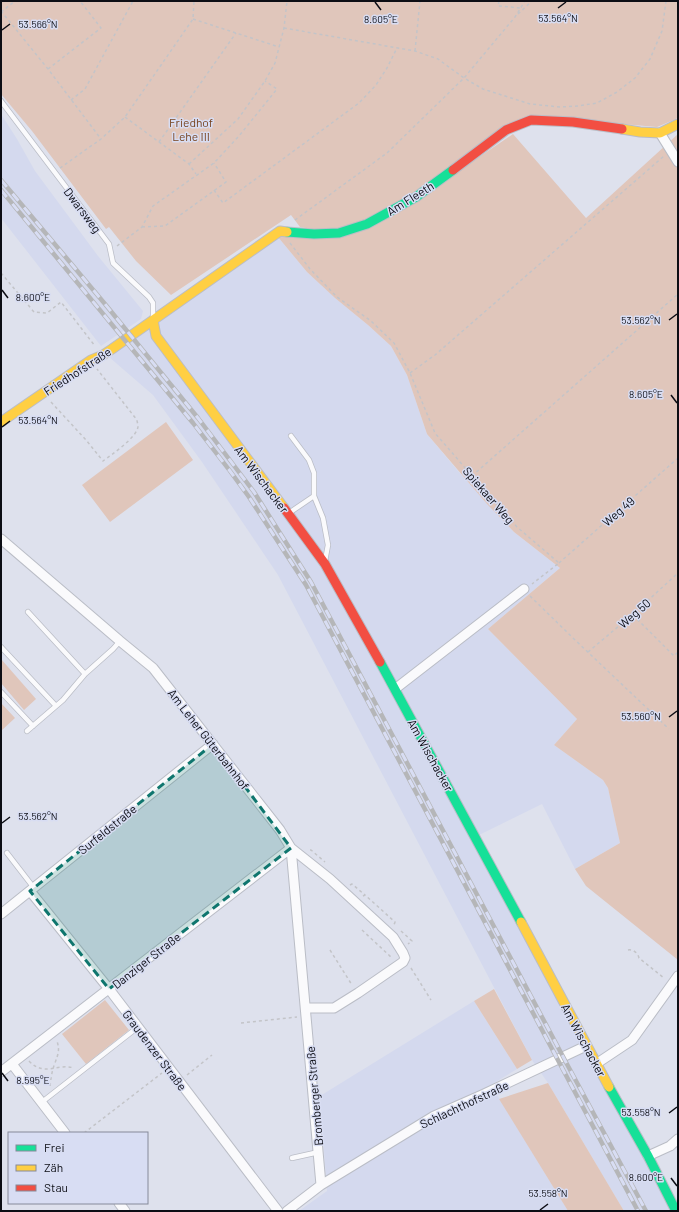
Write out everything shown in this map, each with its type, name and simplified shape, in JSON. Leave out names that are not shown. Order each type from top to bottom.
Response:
[{"type":"street","name":"Am Fleeth","points":[[280,231],[314,234],[339,233],[367,224],[416,197],[506,130],[532,120],[573,122],[640,132],[660,133],[678,124]]},
{"type":"street","points":[[660,133],[678,162]]},
{"type":"street","points":[[153,320],[280,231]]},
{"type":"street","name":"Friedhofstraße","points":[[1,422],[91,360],[102,355],[153,320]]},
{"type":"street","name":"Am Wischacker","points":[[153,320],[156,336],[325,564],[395,689],[586,1046],[648,1156],[676,1211]]},
{"type":"street","name":"Am Leher Güterbahnhof","points":[[1,539],[153,668],[280,830],[291,848],[330,880],[393,937],[402,960]]},
{"type":"street","points":[[395,689],[524,589]]},
{"type":"street","name":"Surfeldstraße","points":[[1,914],[213,744]]},
{"type":"street","name":"Danziger Straße","points":[[1,1072],[291,848]]},
{"type":"street","name":"Bromberger Straße","points":[[291,848],[321,1185]]},
{"type":"street","name":"Graudenzer Straße","points":[[32,889],[278,1211]]},
{"type":"street","points":[[306,1012],[334,1008],[358,993],[402,960]]},
{"type":"street","points":[[596,1064],[632,1040],[678,976]]},
{"type":"street","name":"Schlachthofstraße","points":[[287,1211],[321,1185],[434,1116],[586,1046]]},
{"type":"street","points":[[12,1064],[64,1132]]},
{"type":"street","points":[[648,1156],[670,1146],[678,1139]]},
{"type":"lane","name":"Dwarsweg","points":[[1,101],[109,244],[113,263],[149,297],[152,303],[153,320]]},
{"type":"lane","points":[[291,436],[309,460],[314,473],[314,496],[323,518],[328,545],[325,564]]},
{"type":"lane","points":[[288,514],[314,496]]},
{"type":"lane","points":[[28,612],[85,674]]},
{"type":"lane","points":[[26,731],[63,700],[85,674],[120,641]]},
{"type":"lane","points":[[1,647],[56,706]]},
{"type":"lane","points":[[1,692],[33,726]]},
{"type":"lane","points":[[7,853],[32,889]]},
{"type":"lane","points":[[42,1102],[138,1027]]},
{"type":"lane","points":[[292,1158],[318,1152]]},
{"type":"path","points":[[15,1],[1,11],[48,69],[101,139]]},
{"type":"path","points":[[48,69],[101,28],[80,1]]},
{"type":"path","points":[[71,100],[85,90],[133,1]]},
{"type":"path","points":[[55,172],[101,139],[125,117],[193,19],[194,1]]},
{"type":"path","points":[[188,164],[238,119],[265,81],[274,63],[279,47],[284,28],[287,1]]},
{"type":"path","points":[[415,51],[420,1]]},
{"type":"path","points":[[499,1],[498,6],[521,8]]},
{"type":"path","points":[[293,222],[387,152],[464,78],[515,17],[525,1]]},
{"type":"path","points":[[515,17],[532,1]]},
{"type":"path","points":[[284,28],[415,51],[438,59],[464,78],[483,89],[530,104],[560,107],[597,103],[616,92],[635,78],[650,59],[662,31],[666,1]]},
{"type":"path","points":[[193,19],[279,47]]},
{"type":"path","points":[[159,142],[236,33]]},
{"type":"path","points":[[214,190],[223,203],[359,103],[376,85],[398,48]]},
{"type":"path","points":[[111,250],[142,227],[153,206],[214,163],[239,136],[277,89],[265,81]]},
{"type":"path","points":[[125,117],[188,164],[196,175]]},
{"type":"path","points":[[410,373],[435,355],[670,150]]},
{"type":"path","points":[[142,227],[165,226],[226,182],[214,163]]},
{"type":"path","name":"Spiekaer Weg","points":[[280,231],[310,269],[337,297],[371,321],[394,343],[410,373],[435,432],[517,527],[559,563]]},
{"type":"path","points":[[1,272],[34,312],[47,313],[61,302],[102,355]]},
{"type":"path","points":[[472,476],[678,294]]},
{"type":"path","points":[[43,393],[103,461],[127,443],[139,425],[137,420],[98,370]]},
{"type":"path","name":"Weg 49","points":[[559,563],[678,458]]},
{"type":"path","points":[[559,563],[524,589],[669,729]]},
{"type":"path","name":"Weg 50","points":[[588,652],[632,615],[678,573]]},
{"type":"path","points":[[632,615],[674,656],[678,652]]},
{"type":"path","points":[[346,882],[350,886],[352,884],[365,895],[395,922],[394,925],[412,941]]},
{"type":"path","points":[[356,903],[365,895]]},
{"type":"path","points":[[362,930],[402,960],[410,968],[431,1000]]},
{"type":"path","points":[[628,950],[631,949],[637,953],[639,958],[671,985]]},
{"type":"path","points":[[330,950],[358,993]]},
{"type":"path","points":[[241,1023],[306,1012]]},
{"type":"path","points":[[52,1094],[51,1082],[59,1046],[57,1041]]},
{"type":"path","points":[[25,1054],[30,1062],[36,1066],[44,1069],[53,1069],[66,1066],[76,1069],[78,1074]]},
{"type":"path","points":[[179,1081],[212,1056]]},
{"type":"path","points":[[85,1132],[169,1068]]},
{"type":"highlighted area","points":[[213,744],[291,848],[109,989],[30,891]]},
{"type":"shaded area","points":[[1,114],[35,171],[98,256],[143,311],[141,319],[101,346],[1,218]]},
{"type":"shaded area","points":[[278,237],[307,272],[391,346],[407,375],[427,434],[458,471],[514,532],[560,568],[488,629],[577,719],[554,745],[603,780],[608,788],[620,843],[575,869],[542,804],[473,838],[671,1211],[624,1211],[548,1083],[532,1060],[278,575],[202,462],[153,395],[109,357]]},
{"type":"shaded area","points":[[474,1001],[517,1069],[491,1085],[568,1211],[299,1211],[327,1191],[320,1096]]},
{"type":"green space","name":"Friedhof Lehe III","points":[[1,1],[678,1],[678,117],[657,127],[530,116],[414,194],[366,220],[344,228],[318,230],[300,227],[291,215],[171,295],[136,261],[109,227],[106,229],[32,131],[1,94]]},
{"type":"green space","points":[[513,134],[586,218],[678,134],[678,960],[586,886],[575,869],[620,843],[608,788],[603,780],[554,745],[577,719],[488,629],[560,568],[514,532],[487,504],[427,434],[407,375],[391,346],[307,272],[278,237],[312,237],[416,200]]},
{"type":"green space","points":[[166,422],[193,460],[110,522],[82,485]]},
{"type":"green space","points":[[1,659],[36,699],[24,710],[1,683]]},
{"type":"green space","points":[[1,703],[15,718],[1,731]]},
{"type":"green space","points":[[494,989],[532,1060],[517,1069],[474,1001]]},
{"type":"green space","points":[[105,1000],[129,1030],[86,1064],[62,1034]]},
{"type":"green space","points":[[548,1083],[624,1211],[568,1211],[499,1099]]},
{"type":"railway","points":[[1,180],[198,418],[254,492],[311,582],[646,1211]]},
{"type":"railway","points":[[1,190],[193,423],[249,497],[306,585],[638,1211]]},
{"type":"traffic: fast","points":[[287,232],[314,234],[339,233],[367,224],[416,197],[453,170]]},
{"type":"traffic: fast","points":[[380,662],[521,922]]},
{"type":"traffic: fast","points":[[609,1087],[648,1156],[676,1211]]},
{"type":"traffic: slow","points":[[622,129],[660,133],[678,124]]},
{"type":"traffic: slow","points":[[1,422],[91,360],[112,349],[280,231],[287,232]]},
{"type":"traffic: slow","points":[[153,320],[156,336],[284,508]]},
{"type":"traffic: slow","points":[[521,922],[609,1087]]},
{"type":"traffic: jam","points":[[453,170],[506,130],[531,120],[573,122],[622,129]]},
{"type":"traffic: jam","points":[[284,508],[325,564],[380,662]]}]
